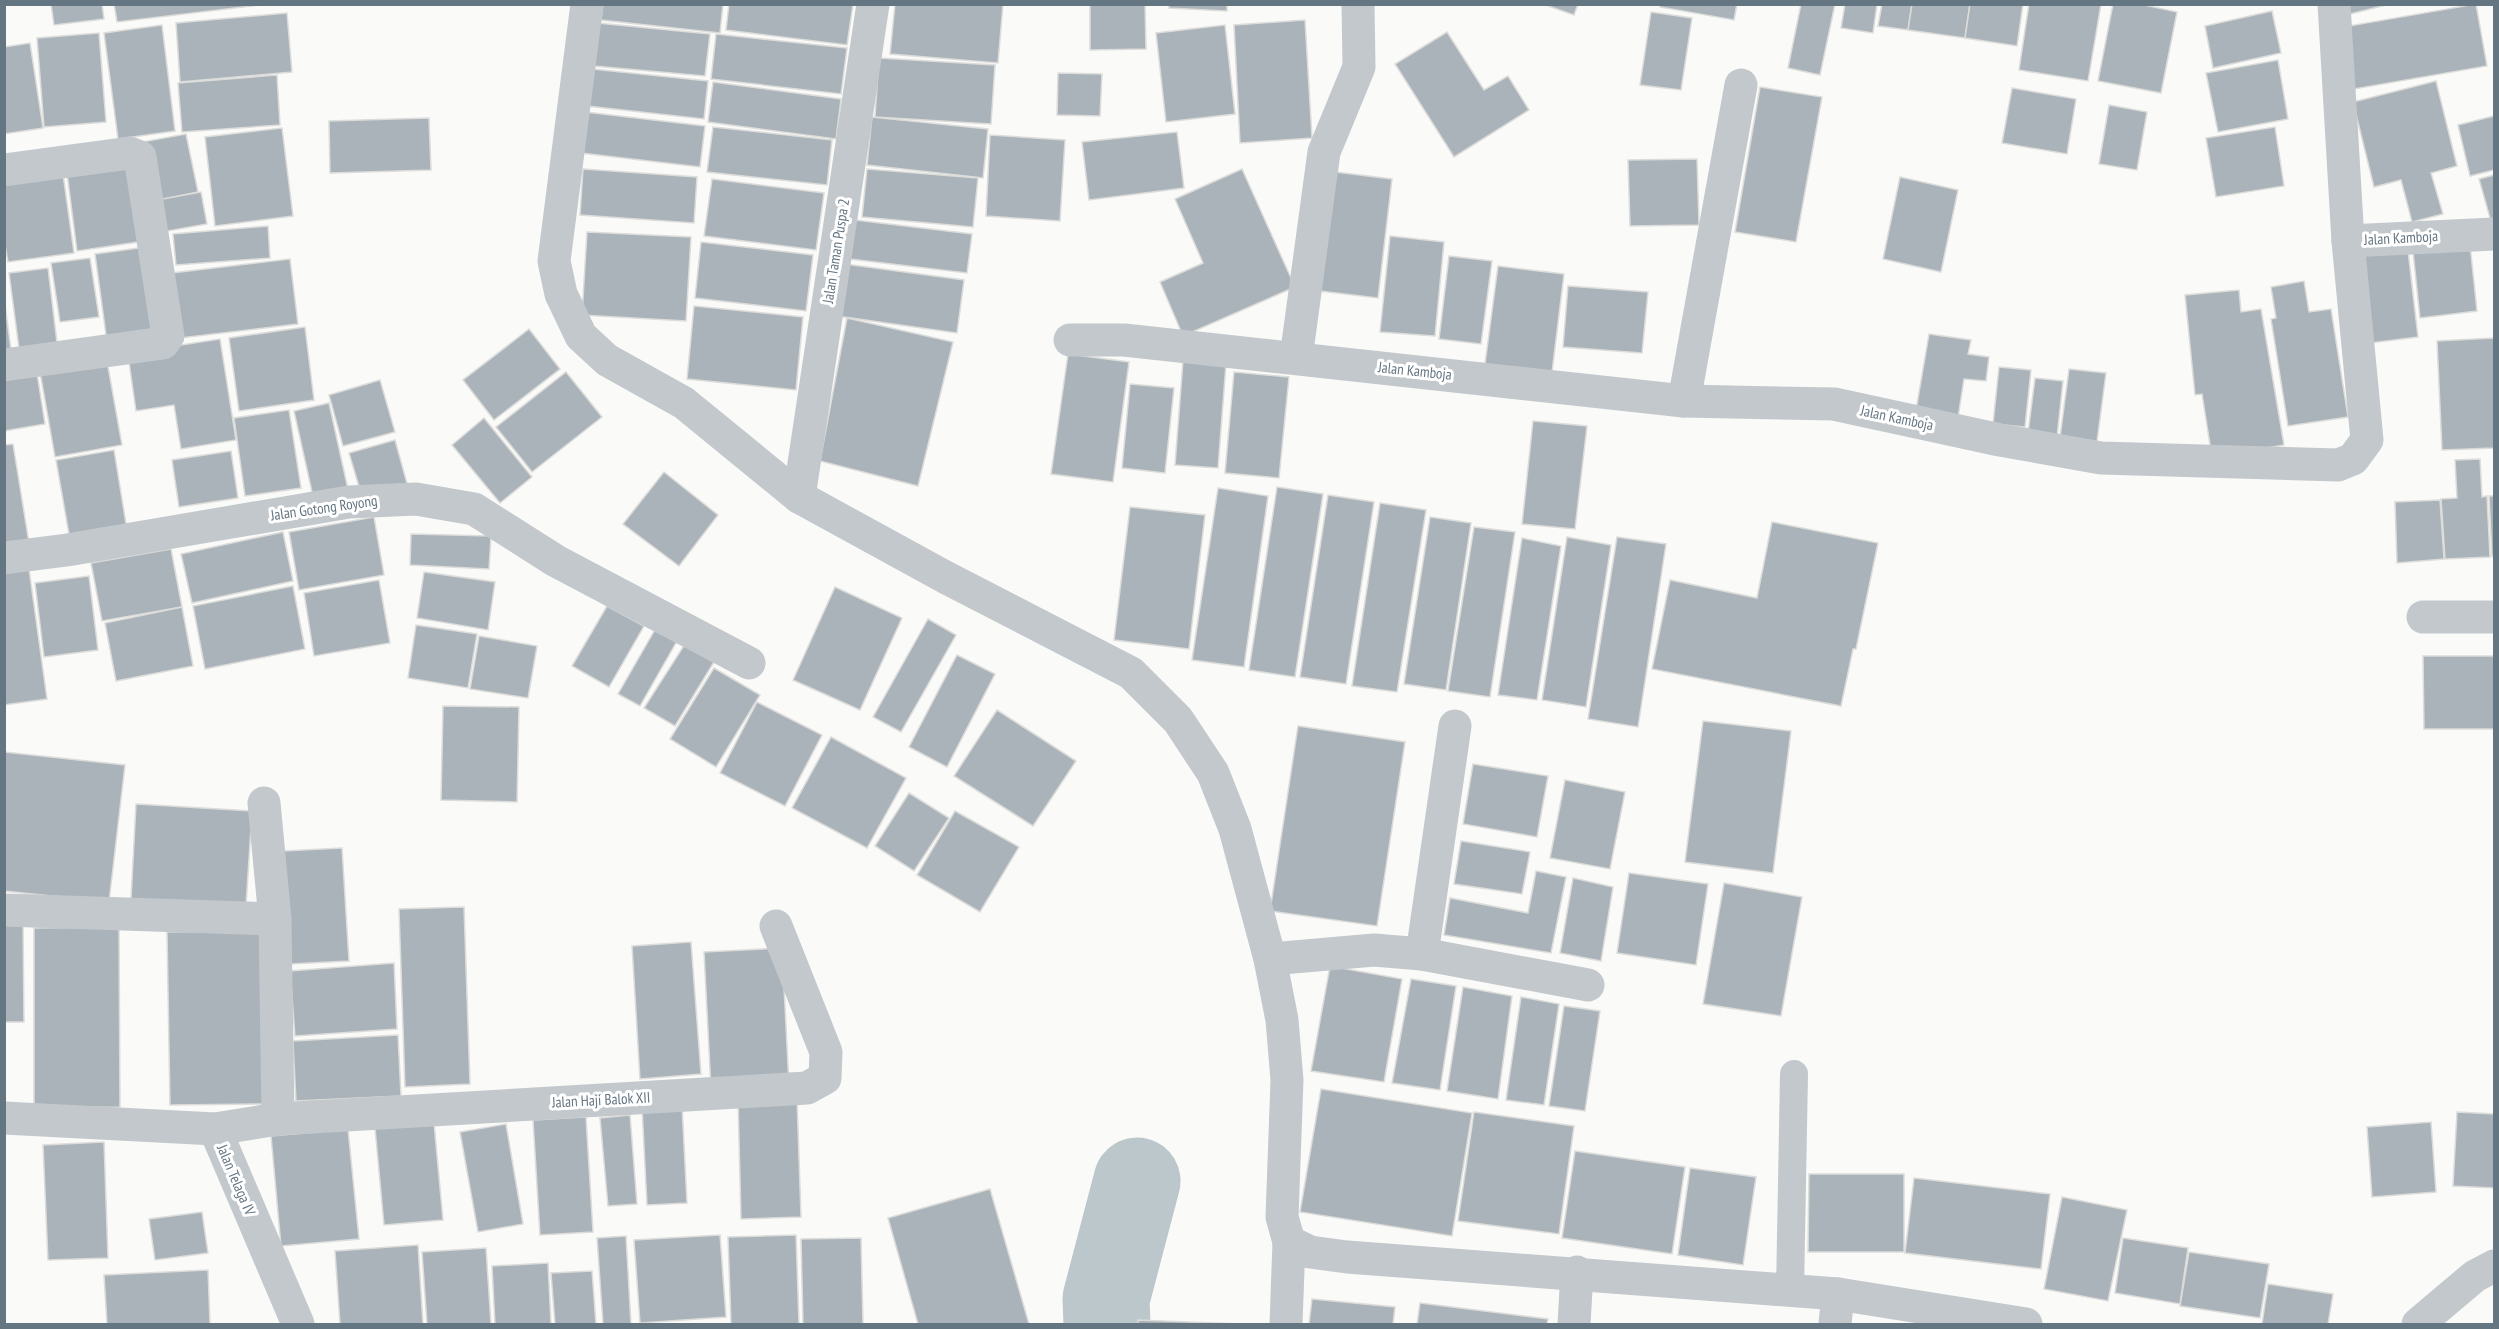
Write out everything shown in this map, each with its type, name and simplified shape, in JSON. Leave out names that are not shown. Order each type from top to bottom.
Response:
[{"type":"street","points":[[586,4],[554,261],[561,294],[581,336],[607,360],[684,403],[799,496],[945,577],[1131,673],[1178,720],[1213,773],[1235,829],[1270,959],[1282,1020],[1287,1080],[1282,1217],[1289,1242],[1286,1324]]},
{"type":"street","name":"Jalan Taman Puspa 2","points":[[799,496],[873,4]]},
{"type":"street","points":[[1296,358],[1324,152],[1359,67],[1358,4]]},
{"type":"street","points":[[2334,4],[2348,241]]},
{"type":"street","points":[[1684,401],[1741,85]]},
{"type":"street","points":[[4,170],[130,153],[140,157],[168,336],[163,343],[4,365]]},
{"type":"street","name":"Jalan Kamboja","points":[[1070,340],[1124,340],[1684,401],[1834,404],[2000,440],[2101,458],[2338,465],[2353,459],[2367,440],[2348,241],[2494,234]]},
{"type":"street","name":"Jalan Gotong Royong","points":[[4,558],[67,550],[349,502],[416,499],[474,509],[556,561],[749,663]]},
{"type":"street","points":[[2423,617],[2494,617]]},
{"type":"street","points":[[1422,954],[1455,726]]},
{"type":"street","points":[[264,803],[275,919],[278,1119]]},
{"type":"street","points":[[4,910],[275,919]]},
{"type":"street","name":"Jalan Haji Balok XII","points":[[215,1129],[278,1119],[807,1088],[825,1078],[826,1052],[776,926]]},
{"type":"street","points":[[1270,959],[1374,950],[1422,954],[1588,985]]},
{"type":"street","name":"Jalan Telaga IV","points":[[4,1118],[215,1129],[298,1324]]},
{"type":"street","points":[[1289,1242],[1310,1252],[1347,1257],[1577,1272],[1790,1291],[1837,1309],[2026,1324]]},
{"type":"street","points":[[2418,1324],[2475,1276],[2494,1266]]},
{"type":"street","points":[[1574,1324],[1577,1272]]},
{"type":"lane","points":[[1790,1291],[1794,1074]]},
{"type":"building","points":[[51,4],[102,4],[104,19],[54,25]]},
{"type":"building","points":[[114,4],[269,4],[117,22]]},
{"type":"building","points":[[603,4],[723,4],[720,33],[601,20]]},
{"type":"building","points":[[729,4],[853,4],[847,45],[726,30]]},
{"type":"building","points":[[895,4],[1003,4],[998,63],[890,54]]},
{"type":"building","points":[[1090,4],[1145,4],[1146,49],[1090,50]]},
{"type":"building","points":[[1169,4],[1227,4],[1227,11],[1169,8]]},
{"type":"building","points":[[1543,4],[1578,4],[1574,15]]},
{"type":"building","points":[[1661,4],[1737,4],[1734,20],[1660,7]]},
{"type":"building","points":[[1801,4],[1835,4],[1820,75],[1788,68]]},
{"type":"building","points":[[1845,4],[1877,4],[1873,33],[1841,28]]},
{"type":"building","points":[[1882,4],[1912,4],[1908,30],[1878,26]]},
{"type":"building","points":[[1912,4],[1970,4],[1965,38],[1908,30]]},
{"type":"building","points":[[1970,4],[2023,4],[2017,46],[1965,38]]},
{"type":"building","points":[[2029,4],[2101,4],[2088,81],[2019,70]]},
{"type":"building","points":[[2113,4],[2140,4],[2177,12],[2161,93],[2098,81]]},
{"type":"building","points":[[2348,4],[2390,4],[2350,14]]},
{"type":"building","points":[[2476,4],[2487,66],[2354,89],[2343,27]]},
{"type":"building","points":[[2272,11],[2281,53],[2213,68],[2205,26]]},
{"type":"building","points":[[1651,12],[1692,18],[1681,90],[1640,85]]},
{"type":"building","points":[[287,13],[292,72],[180,82],[176,23]]},
{"type":"building","points":[[1305,20],[1312,138],[1240,143],[1234,25]]},
{"type":"building","points":[[597,23],[710,34],[705,76],[594,66]]},
{"type":"building","points":[[162,25],[175,131],[118,139],[104,33]]},
{"type":"building","points":[[1225,25],[1235,114],[1166,122],[1156,33]]},
{"type":"building","points":[[1447,32],[1484,90],[1508,76],[1529,110],[1454,157],[1395,64]]},
{"type":"building","points":[[99,33],[106,122],[44,127],[37,38]]},
{"type":"building","points":[[716,34],[847,48],[841,94],[711,79]]},
{"type":"building","points":[[30,43],[43,128],[4,134],[4,47]]},
{"type":"building","points":[[879,58],[995,65],[991,124],[875,117]]},
{"type":"building","points":[[2278,60],[2288,119],[2218,132],[2206,73]]},
{"type":"building","points":[[592,69],[708,81],[704,119],[587,106]]},
{"type":"building","points":[[1058,73],[1102,74],[1100,116],[1057,115]]},
{"type":"building","points":[[277,75],[280,125],[182,132],[178,83]]},
{"type":"building","points":[[2436,81],[2457,166],[2431,173],[2443,214],[2412,222],[2401,180],[2374,187],[2353,102]]},
{"type":"building","points":[[713,82],[841,99],[836,139],[708,122]]},
{"type":"building","points":[[1760,87],[1822,97],[1796,242],[1735,232]]},
{"type":"building","points":[[2012,88],[2076,99],[2067,154],[2002,143]]},
{"type":"building","points":[[2109,105],[2147,112],[2137,170],[2099,164]]},
{"type":"building","points":[[585,112],[705,126],[700,167],[581,153]]},
{"type":"building","points":[[2494,116],[2494,170],[2470,176],[2458,125]]},
{"type":"building","points":[[872,117],[988,129],[983,178],[867,165]]},
{"type":"building","points":[[429,118],[431,170],[330,173],[329,121]]},
{"type":"building","points":[[713,127],[832,140],[827,185],[707,172]]},
{"type":"building","points":[[2275,127],[2284,186],[2216,197],[2206,138]]},
{"type":"building","points":[[282,128],[293,216],[215,226],[205,137]]},
{"type":"building","points":[[1177,132],[1184,188],[1089,200],[1082,142]]},
{"type":"building","points":[[186,134],[198,192],[154,201],[142,142]]},
{"type":"building","points":[[990,135],[1065,140],[1060,221],[986,216]]},
{"type":"building","points":[[1697,159],[1699,225],[1630,226],[1628,160]]},
{"type":"building","points":[[135,164],[145,241],[77,251],[67,173]]},
{"type":"building","points":[[583,169],[697,177],[694,223],[580,215]]},
{"type":"building","points":[[867,169],[978,178],[973,227],[862,217]]},
{"type":"building","points":[[1242,169],[1295,287],[1183,336],[1160,282],[1203,263],[1175,199]]},
{"type":"building","points":[[1335,172],[1392,179],[1378,298],[1320,291]]},
{"type":"building","points":[[63,174],[74,253],[8,262],[4,239],[4,182]]},
{"type":"building","points":[[2494,175],[2494,225],[2492,225],[2479,179]]},
{"type":"building","points":[[1900,177],[1958,190],[1941,272],[1883,259]]},
{"type":"building","points":[[712,179],[824,193],[816,250],[704,236]]},
{"type":"building","points":[[201,192],[207,224],[162,232],[157,200]]},
{"type":"building","points":[[855,220],[972,234],[967,273],[850,259]]},
{"type":"building","points":[[268,226],[270,258],[176,265],[173,234]]},
{"type":"building","points":[[587,232],[691,237],[686,321],[582,315]]},
{"type":"building","points":[[2469,235],[2477,311],[2420,318],[2412,242]]},
{"type":"building","points":[[1390,236],[1444,242],[1435,336],[1380,332]]},
{"type":"building","points":[[701,242],[813,255],[806,311],[695,298]]},
{"type":"building","points":[[2407,242],[2418,337],[2370,343],[2358,249]]},
{"type":"building","points":[[146,247],[159,334],[107,342],[95,254]]},
{"type":"building","points":[[1449,256],[1492,261],[1481,344],[1439,339]]},
{"type":"building","points":[[90,258],[99,317],[60,322],[51,263]]},
{"type":"building","points":[[290,259],[298,324],[180,338],[172,273]]},
{"type":"building","points":[[845,264],[964,280],[957,333],[837,316]]},
{"type":"building","points":[[1498,266],[1564,274],[1552,372],[1485,364]]},
{"type":"building","points":[[48,268],[58,351],[20,356],[9,273]]},
{"type":"building","points":[[2304,281],[2309,312],[2331,309],[2348,417],[2288,426],[2271,319],[2276,318],[2271,287]]},
{"type":"building","points":[[1568,286],[1648,292],[1642,353],[1563,347]]},
{"type":"building","points":[[2239,290],[2241,312],[2261,309],[2284,445],[2212,457],[2202,394],[2195,395],[2185,295]]},
{"type":"building","points":[[4,297],[11,350],[4,350]]},
{"type":"building","points":[[694,306],[803,317],[796,390],[687,379]]},
{"type":"building","points":[[847,318],[953,342],[918,486],[820,461]]},
{"type":"building","points":[[305,327],[314,400],[239,411],[229,338]]},
{"type":"building","points":[[529,329],[560,369],[494,420],[463,380]]},
{"type":"building","points":[[1929,334],[1971,340],[1968,354],[1989,357],[1986,381],[1964,379],[1957,424],[1915,416]]},
{"type":"building","points":[[2494,338],[2494,448],[2442,450],[2437,341]]},
{"type":"building","points":[[220,339],[236,440],[181,449],[174,405],[136,411],[129,362],[168,347]]},
{"type":"building","points":[[1068,354],[1129,362],[1113,482],[1051,474]]},
{"type":"building","points":[[107,361],[122,445],[55,457],[40,372]]},
{"type":"building","points":[[1183,361],[1226,364],[1218,468],[1175,465]]},
{"type":"building","points":[[36,367],[45,424],[4,431],[4,372]]},
{"type":"building","points":[[1999,367],[2031,370],[2025,427],[1993,424]]},
{"type":"building","points":[[2069,369],[2106,373],[2096,449],[2059,445]]},
{"type":"building","points":[[566,372],[602,417],[532,472],[496,427]]},
{"type":"building","points":[[1234,372],[1289,377],[1279,478],[1225,473]]},
{"type":"building","points":[[2035,378],[2063,381],[2057,437],[2028,433]]},
{"type":"building","points":[[380,380],[395,432],[343,446],[329,395]]},
{"type":"building","points":[[1130,384],[1174,388],[1165,473],[1122,468]]},
{"type":"building","points":[[329,403],[349,494],[314,501],[294,411]]},
{"type":"building","points":[[289,410],[301,488],[245,496],[234,418]]},
{"type":"building","points":[[484,418],[532,477],[500,503],[452,445]]},
{"type":"building","points":[[1533,421],[1587,426],[1575,529],[1522,524]]},
{"type":"building","points":[[395,440],[408,487],[363,500],[349,453]]},
{"type":"building","points":[[13,444],[29,543],[4,547],[4,445]]},
{"type":"building","points":[[114,450],[127,530],[70,540],[56,460]]},
{"type":"building","points":[[231,451],[238,498],[179,507],[172,460]]},
{"type":"building","points":[[2480,459],[2482,497],[2487,496],[2490,557],[2445,559],[2441,499],[2457,498],[2455,460]]},
{"type":"building","points":[[664,472],[718,515],[679,566],[623,524]]},
{"type":"building","points":[[1277,487],[1323,494],[1295,677],[1249,670]]},
{"type":"building","points":[[1218,488],[1268,496],[1244,667],[1192,660]]},
{"type":"building","points":[[1328,495],[1374,502],[1346,684],[1300,677]]},
{"type":"building","points":[[2489,496],[2494,496],[2494,555],[2492,556]]},
{"type":"building","points":[[2440,500],[2444,559],[2397,563],[2395,502]]},
{"type":"building","points":[[1380,503],[1426,510],[1397,692],[1352,686]]},
{"type":"building","points":[[1130,507],[1205,515],[1189,649],[1114,640]]},
{"type":"building","points":[[374,517],[384,575],[299,590],[289,532]]},
{"type":"building","points":[[1430,517],[1471,523],[1446,690],[1404,684]]},
{"type":"building","points":[[1772,522],[1878,543],[1856,649],[1853,649],[1841,706],[1652,669],[1670,580],[1757,598]]},
{"type":"building","points":[[1474,527],[1515,532],[1490,697],[1448,691]]},
{"type":"building","points":[[283,532],[293,581],[192,603],[181,554]]},
{"type":"building","points":[[411,534],[491,536],[489,569],[410,565]]},
{"type":"building","points":[[1567,537],[1611,545],[1586,707],[1542,700]]},
{"type":"building","points":[[1617,537],[1666,544],[1638,727],[1588,719]]},
{"type":"building","points":[[1522,538],[1561,546],[1537,700],[1498,695]]},
{"type":"building","points":[[171,549],[182,607],[102,621],[91,563]]},
{"type":"building","points":[[29,569],[47,699],[4,705],[4,573]]},
{"type":"building","points":[[424,572],[495,582],[488,630],[417,618]]},
{"type":"building","points":[[89,576],[98,650],[44,657],[35,583]]},
{"type":"building","points":[[379,580],[390,643],[314,656],[304,593]]},
{"type":"building","points":[[293,586],[305,649],[205,669],[193,606]]},
{"type":"building","points":[[835,587],[902,618],[860,710],[793,680]]},
{"type":"building","points":[[607,606],[644,626],[609,687],[572,666]]},
{"type":"building","points":[[182,607],[193,666],[116,681],[105,623]]},
{"type":"building","points":[[928,619],[956,635],[901,732],[873,717]]},
{"type":"building","points":[[416,625],[477,634],[468,688],[408,678]]},
{"type":"building","points":[[656,628],[677,641],[640,706],[618,694]]},
{"type":"building","points":[[479,636],[537,646],[528,698],[470,689]]},
{"type":"building","points":[[685,644],[714,662],[675,726],[644,708]]},
{"type":"building","points":[[957,655],[995,674],[947,767],[909,747]]},
{"type":"building","points":[[2423,656],[2494,656],[2494,729],[2424,729]]},
{"type":"building","points":[[714,668],[760,695],[716,767],[670,739]]},
{"type":"building","points":[[757,702],[822,735],[785,806],[720,773]]},
{"type":"building","points":[[443,706],[519,707],[517,802],[441,800]]},
{"type":"building","points":[[997,710],[1076,761],[1033,826],[954,776]]},
{"type":"building","points":[[1703,721],[1791,731],[1773,873],[1685,862]]},
{"type":"building","points":[[1298,726],[1405,742],[1377,926],[1270,911]]},
{"type":"building","points":[[831,737],[906,778],[867,848],[792,808]]},
{"type":"building","points":[[4,752],[125,765],[109,902],[4,891]]},
{"type":"building","points":[[1473,764],[1548,776],[1537,837],[1463,824]]},
{"type":"building","points":[[1565,780],[1625,792],[1610,869],[1550,858]]},
{"type":"building","points":[[909,793],[949,818],[914,871],[875,846]]},
{"type":"building","points":[[136,804],[252,811],[246,906],[131,899]]},
{"type":"building","points":[[955,811],[1019,847],[980,912],[917,875]]},
{"type":"building","points":[[1461,841],[1530,852],[1522,894],[1454,884]]},
{"type":"building","points":[[342,848],[349,961],[290,964],[284,851]]},
{"type":"building","points":[[1536,871],[1566,877],[1551,953],[1444,935],[1450,898],[1528,913]]},
{"type":"building","points":[[1629,873],[1708,884],[1696,965],[1617,953]]},
{"type":"building","points":[[1573,878],[1613,887],[1601,961],[1560,953]]},
{"type":"building","points":[[1724,883],[1802,897],[1781,1016],[1703,1004]]},
{"type":"building","points":[[464,907],[470,1084],[405,1087],[399,909]]},
{"type":"building","points":[[4,921],[23,921],[24,1022],[4,1022]]},
{"type":"building","points":[[119,927],[120,1107],[34,1108],[34,928]]},
{"type":"building","points":[[262,931],[264,1104],[170,1105],[167,932]]},
{"type":"building","points":[[691,942],[701,1074],[640,1079],[632,946]]},
{"type":"building","points":[[782,948],[789,1085],[711,1089],[704,952]]},
{"type":"building","points":[[394,963],[397,1029],[295,1036],[290,971]]},
{"type":"building","points":[[1330,966],[1402,979],[1384,1082],[1311,1071]]},
{"type":"building","points":[[1411,979],[1456,986],[1440,1090],[1392,1083]]},
{"type":"building","points":[[1463,987],[1512,996],[1498,1099],[1447,1091]]},
{"type":"building","points":[[1521,997],[1559,1004],[1544,1105],[1506,1100]]},
{"type":"building","points":[[1564,1006],[1600,1011],[1585,1111],[1549,1106]]},
{"type":"building","points":[[398,1035],[401,1096],[296,1101],[293,1041]]},
{"type":"building","points":[[1321,1089],[1472,1113],[1452,1236],[1300,1212]]},
{"type":"building","points":[[797,1098],[801,1217],[741,1219],[738,1100]]},
{"type":"building","points":[[682,1105],[687,1203],[647,1205],[642,1107]]},
{"type":"building","points":[[1474,1112],[1574,1126],[1559,1234],[1458,1221]]},
{"type":"building","points":[[2457,1112],[2494,1114],[2494,1188],[2453,1186]]},
{"type":"building","points":[[630,1115],[637,1204],[608,1206],[600,1118]]},
{"type":"building","points":[[586,1117],[593,1232],[540,1235],[533,1120]]},
{"type":"building","points":[[2431,1122],[2436,1192],[2372,1197],[2367,1127]]},
{"type":"building","points":[[434,1123],[443,1220],[384,1225],[375,1128]]},
{"type":"building","points":[[506,1124],[523,1224],[478,1232],[460,1132]]},
{"type":"building","points":[[348,1129],[359,1239],[281,1246],[271,1136]]},
{"type":"building","points":[[104,1142],[108,1258],[48,1260],[43,1145]]},
{"type":"building","points":[[1575,1151],[1685,1167],[1672,1254],[1562,1238]]},
{"type":"building","points":[[1690,1168],[1756,1177],[1743,1265],[1678,1255]]},
{"type":"building","points":[[1809,1174],[1904,1174],[1904,1252],[1808,1252]]},
{"type":"building","points":[[1914,1178],[2050,1194],[2041,1269],[1905,1253]]},
{"type":"building","points":[[990,1189],[1029,1324],[918,1324],[888,1218]]},
{"type":"building","points":[[2062,1197],[2127,1210],[2108,1301],[2044,1289]]},
{"type":"building","points":[[202,1212],[208,1253],[155,1260],[149,1219]]},
{"type":"building","points":[[720,1235],[726,1317],[640,1323],[634,1240]]},
{"type":"building","points":[[796,1235],[799,1324],[731,1324],[728,1237]]},
{"type":"building","points":[[626,1236],[631,1324],[603,1324],[597,1238]]},
{"type":"building","points":[[861,1238],[863,1324],[803,1324],[801,1239]]},
{"type":"building","points":[[2123,1238],[2188,1248],[2180,1304],[2115,1293]]},
{"type":"building","points":[[418,1245],[423,1324],[340,1324],[335,1251]]},
{"type":"building","points":[[486,1248],[491,1324],[427,1324],[422,1252]]},
{"type":"building","points":[[2189,1252],[2269,1264],[2260,1318],[2180,1306]]},
{"type":"building","points":[[548,1263],[551,1324],[495,1324],[492,1266]]},
{"type":"building","points":[[208,1270],[210,1324],[107,1324],[104,1275]]},
{"type":"building","points":[[592,1271],[596,1324],[555,1324],[551,1273]]},
{"type":"building","points":[[2268,1284],[2333,1294],[2328,1324],[2262,1324]]},
{"type":"building","points":[[1312,1299],[1395,1307],[1393,1324],[1309,1324]]},
{"type":"building","points":[[1420,1303],[1548,1319],[1547,1324],[1417,1324]]},
{"type":"building","points":[[1138,1320],[1239,1324],[1138,1324]]},
{"type":"waterway","points":[[1107,1324],[1106,1299],[1137,1181]]}]
